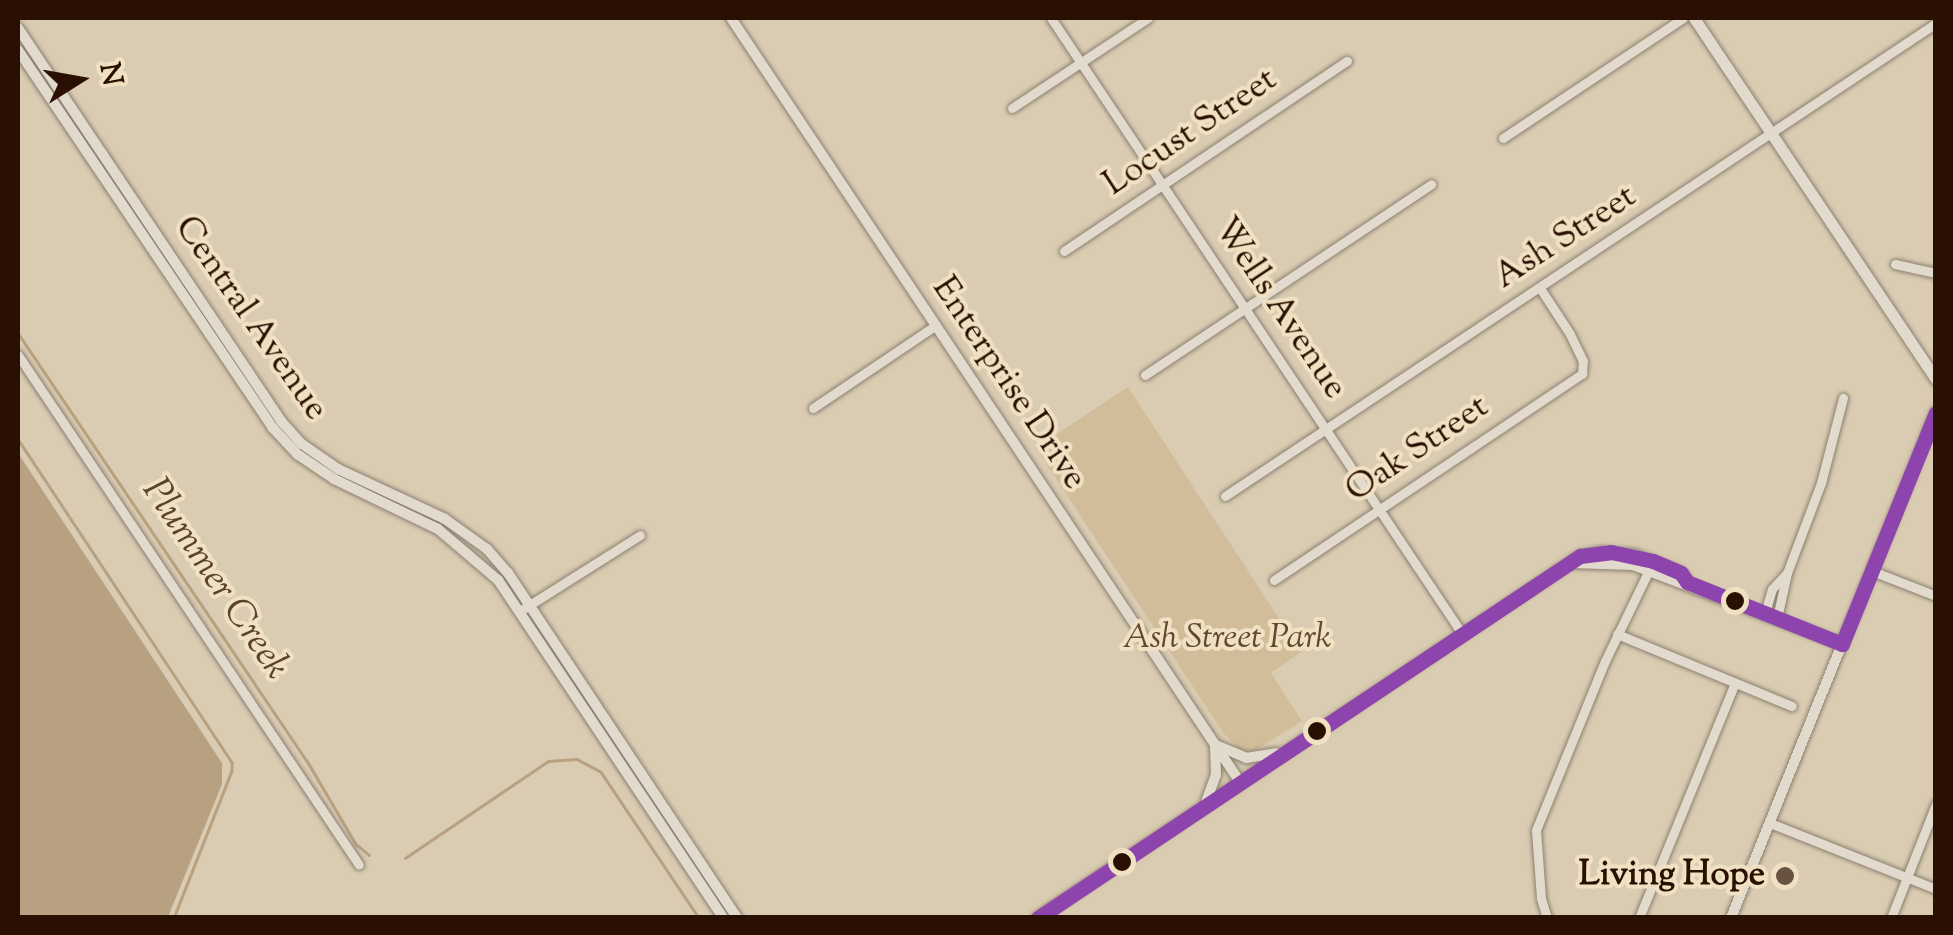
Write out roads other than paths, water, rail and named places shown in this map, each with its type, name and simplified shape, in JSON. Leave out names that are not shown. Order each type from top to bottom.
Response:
[{"type":"main road","points":[[1694,18],[1936,380]]},
{"type":"street","name":"Enterprise Drive","points":[[731,18],[1240,782]]},
{"type":"street","name":"Wells Avenue","points":[[1052,18],[1461,632]]},
{"type":"street","points":[[1012,108],[1148,18]]},
{"type":"street","points":[[1504,138],[1683,18]]},
{"type":"street","name":"Ash Street","points":[[1225,496],[1936,23]]},
{"type":"street","name":"Central Avenue","points":[[18,28],[281,421],[302,444],[338,469],[462,530],[508,573],[525,608],[723,918]]},
{"type":"street","name":"Central Avenue","points":[[18,50],[272,427],[296,454],[334,480],[460,543],[525,608],[737,918]]},
{"type":"street","name":"Locust Street","points":[[1064,251],[1348,61]]},
{"type":"street","points":[[1145,375],[1431,184]]},
{"type":"street","points":[[1895,264],[1936,273]]},
{"type":"street","name":"Oak Street","points":[[1274,580],[1582,374],[1583,361],[1540,288]]},
{"type":"street","points":[[813,408],[936,326]]},
{"type":"street","points":[[18,355],[358,865]]},
{"type":"street","points":[[1777,618],[1786,573],[1822,483],[1843,398]]},
{"type":"street","points":[[1731,918],[1936,412]]},
{"type":"street","points":[[525,608],[640,535]]},
{"type":"street","points":[[1608,557],[1687,582],[1842,644]]},
{"type":"street","points":[[1037,918],[1461,632],[1572,563],[1608,557],[1653,561],[1682,573],[1687,582]]},
{"type":"street","points":[[1547,918],[1536,830],[1617,634],[1649,570]]},
{"type":"street","points":[[1872,571],[1936,596]]},
{"type":"street","points":[[1765,613],[1772,589],[1786,573]]},
{"type":"street","points":[[1617,634],[1792,706]]},
{"type":"street","points":[[1639,918],[1735,683]]},
{"type":"street","points":[[1206,804],[1216,775],[1215,744],[1246,758],[1283,751]]},
{"type":"street","points":[[1891,918],[1936,804]]},
{"type":"street","points":[[1770,823],[1936,890]]},
{"type":"waterway","name":"Plummer Creek","points":[[18,333],[309,764],[356,844],[369,855]]},
{"type":"waterway","points":[[18,439],[232,762],[232,771],[174,918]]},
{"type":"waterway","name":"Plummer Creek","points":[[405,858],[548,761],[577,759],[601,772],[699,918]]},
{"type":"place","name":"Living Hope","points":[[1785,876]]},
{"type":"park label","name":"Ash Street Park","points":[[1227,639]]}]
